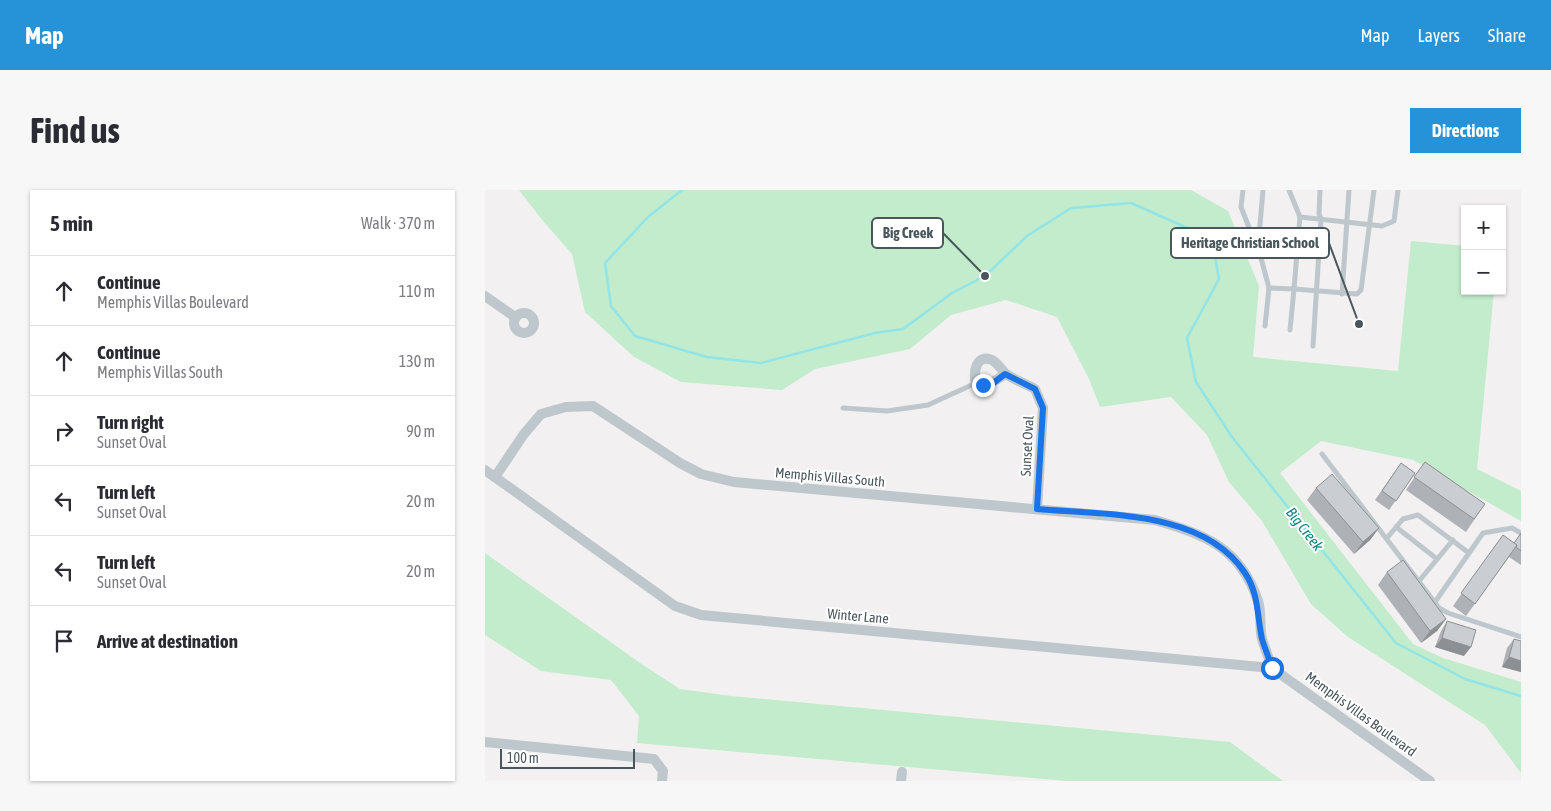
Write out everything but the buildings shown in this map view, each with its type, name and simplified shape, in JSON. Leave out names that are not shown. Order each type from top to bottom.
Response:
[{"type":"street","points":[[485,296],[515,317]]},
{"type":"street","name":"Sunset Oval","points":[[976,383],[975,371],[981,360],[993,360],[1005,374],[1035,389],[1043,408],[1037,509]]},
{"type":"street","points":[[976,383],[992,384],[1005,374]]},
{"type":"street","name":"Memphis Villas South","points":[[495,477],[524,434],[541,414],[566,407],[593,406],[680,463],[701,474],[734,482],[1155,520],[1212,540],[1229,554],[1245,574],[1258,602],[1262,638],[1272,668]]},
{"type":"street","name":"Winter Lane","points":[[485,470],[675,606],[701,615],[1272,668]]},
{"type":"street","name":"Memphis Villas Boulevard","points":[[1272,668],[1430,781]]},
{"type":"street","points":[[485,742],[654,759],[659,763],[663,771],[662,781]]},
{"type":"lane","points":[[1243,190],[1241,207],[1269,288],[1265,326]]},
{"type":"lane","points":[[1257,249],[1263,190]]},
{"type":"lane","points":[[1289,190],[1300,217],[1290,330]]},
{"type":"lane","points":[[1313,346],[1318,292],[1321,219],[1319,214],[1320,190]]},
{"type":"lane","points":[[1342,294],[1349,190]]},
{"type":"lane","points":[[1269,288],[1357,294],[1361,290],[1371,225],[1374,190]]},
{"type":"lane","points":[[1300,217],[1382,226],[1394,221],[1398,190]]},
{"type":"lane","points":[[843,408],[887,412],[928,405],[976,383]]},
{"type":"lane","points":[[1322,454],[1435,602],[1448,613],[1521,637]]},
{"type":"lane","points":[[1387,538],[1403,519],[1418,515],[1469,553]]},
{"type":"lane","points":[[1397,527],[1437,559]]},
{"type":"lane","points":[[1435,602],[1483,532],[1512,528],[1521,533]]},
{"type":"lane","points":[[1419,581],[1453,540]]},
{"type":"green space","points":[[519,190],[1191,190],[1228,211],[1259,286],[1253,357],[1398,371],[1411,241],[1461,246],[1461,295],[1494,295],[1477,469],[1521,491],[1521,521],[1413,460],[1321,441],[1280,473],[1413,644],[1443,658],[1521,682],[1521,773],[1485,725],[1348,637],[1311,604],[1262,521],[1229,482],[1207,435],[1171,397],[1100,407],[1089,379],[1057,317],[1006,300],[951,315],[910,349],[815,369],[782,390],[681,382],[634,357],[585,312],[572,254]]},
{"type":"green space","points":[[485,553],[680,689],[731,696],[1230,742],[1283,781],[1067,781],[637,743],[639,716],[611,680],[541,671],[485,635]]},
{"type":"waterway","name":"Big Creek","points":[[682,190],[648,217],[605,263],[611,306],[635,336],[707,357],[761,363],[875,333],[903,329],[952,293],[985,276],[1027,236],[1071,208],[1131,203],[1201,234],[1215,257],[1219,279],[1187,338],[1196,382],[1232,437],[1396,643],[1465,679],[1521,696]]},
{"type":"place","name":"Big Creek","points":[[985,276]]},
{"type":"place","name":"Heritage Christian School","points":[[1359,324]]},
{"type":"route","points":[[983,385],[992,384],[1005,374],[1035,389],[1043,408],[1037,509],[1155,520],[1212,540],[1229,554],[1245,574],[1258,602],[1262,638],[1272,668]]}]
